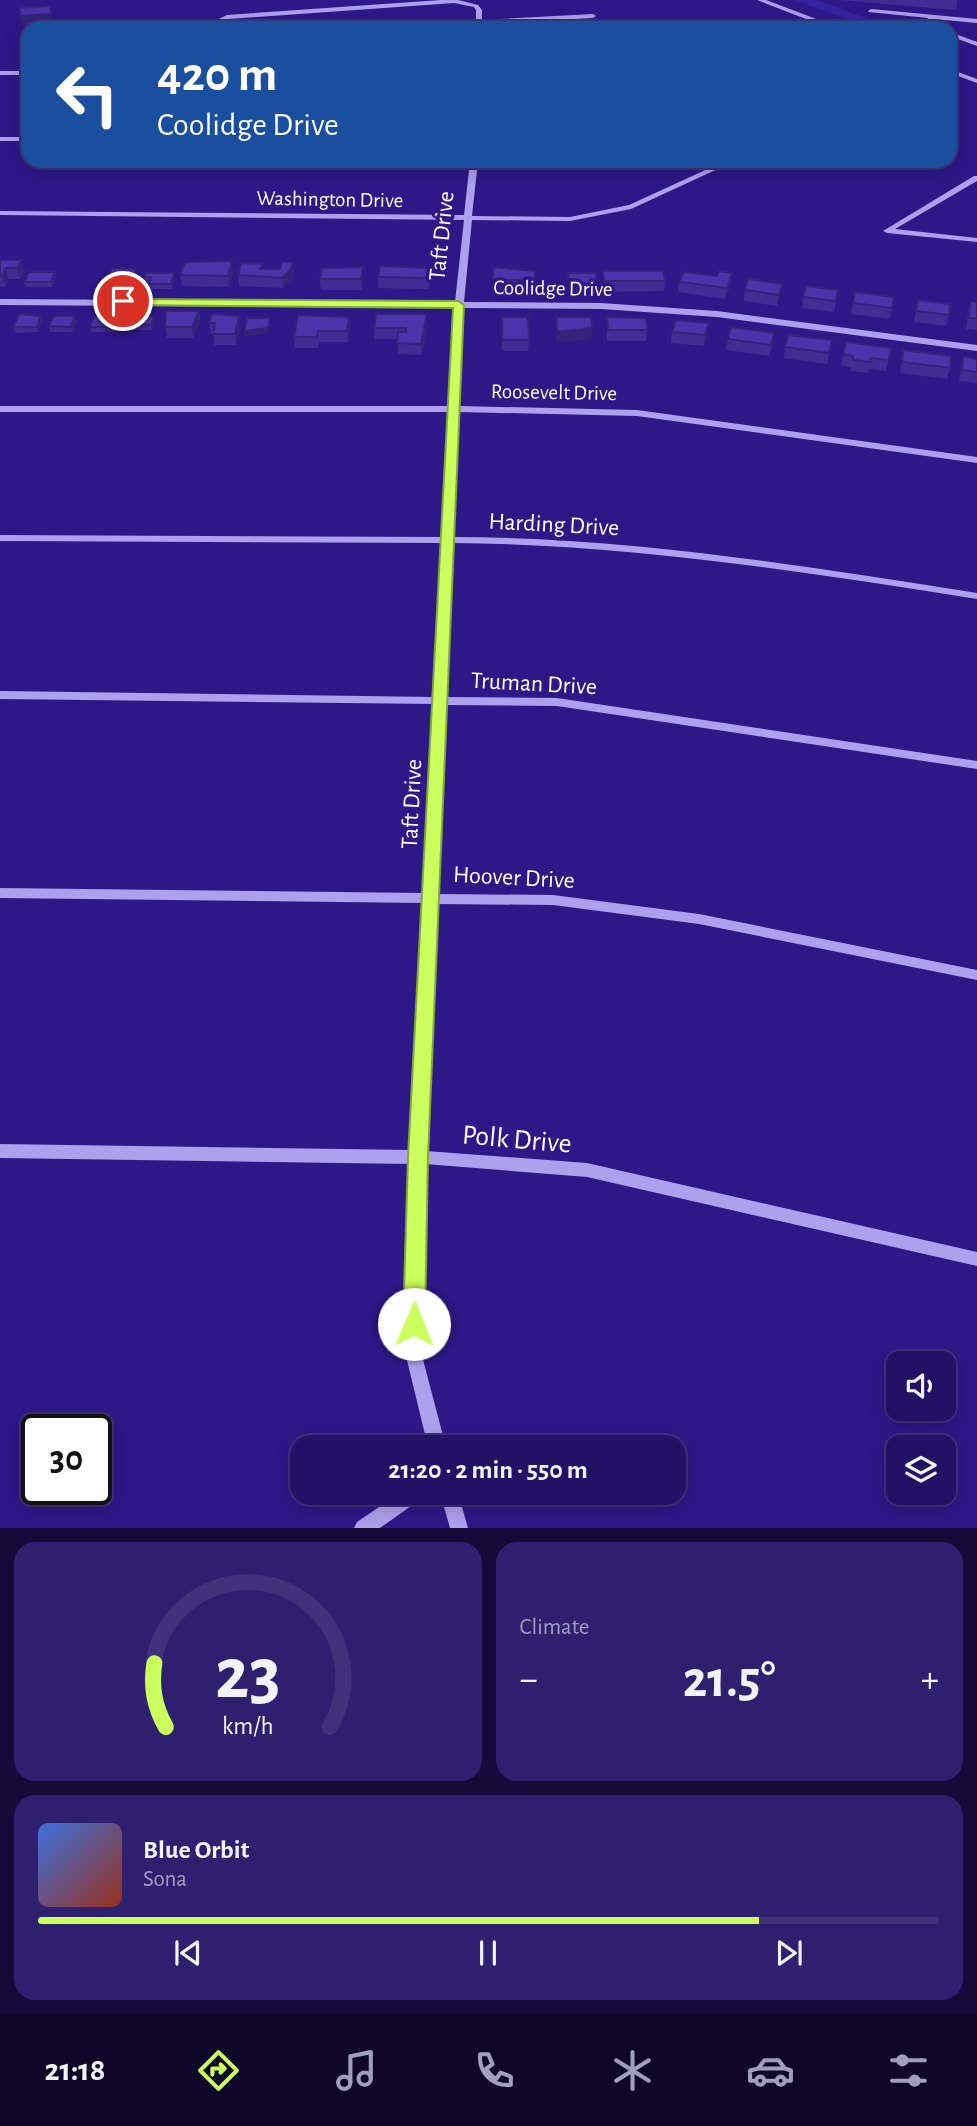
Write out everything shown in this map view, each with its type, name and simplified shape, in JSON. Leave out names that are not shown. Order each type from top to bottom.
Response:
[{"type":"street","points":[[760,0],[817,20]]},
{"type":"street","points":[[219,21],[228,17],[445,1],[476,6],[478,21]]},
{"type":"street","points":[[871,11],[977,21]]},
{"type":"street","points":[[530,21],[593,16]]},
{"type":"street","points":[[930,21],[933,16]]},
{"type":"street","points":[[957,37],[977,44]]},
{"type":"street","points":[[0,73],[21,73]]},
{"type":"street","points":[[957,74],[977,81]]},
{"type":"street","points":[[0,139],[21,139]]},
{"type":"street","name":"Taft Drive","points":[[434,1435],[413,1352],[418,1157],[458,305],[473,168]]},
{"type":"street","name":"Washington Drive","points":[[0,213],[570,219],[615,213],[715,168]]},
{"type":"street","points":[[977,178],[887,231],[977,240]]},
{"type":"street","name":"Coolidge Drive","points":[[0,302],[458,305],[677,310],[977,348]]},
{"type":"street","name":"Roosevelt Drive","points":[[0,409],[453,409],[637,413],[977,460]]},
{"type":"street","name":"Harding Drive","points":[[0,538],[447,542],[522,540],[603,546],[843,575],[977,596]]},
{"type":"street","name":"Truman Drive","points":[[0,695],[557,702],[977,765]]},
{"type":"street","name":"Hoover Drive","points":[[0,893],[431,896],[552,900],[623,907],[977,975]]},
{"type":"street","name":"Polk Drive","points":[[0,1151],[418,1157],[587,1170],[977,1259]]},
{"type":"street","points":[[363,1528],[397,1505]]},
{"type":"street","points":[[452,1505],[458,1528]]},
{"type":"shaded area","points":[[795,0],[816,0],[874,21],[851,21]]},
{"type":"building","points":[[50,6],[51,14],[20,16],[20,8]]},
{"type":"building","points":[[0,260],[22,260],[17,268],[6,268],[0,276]]},
{"type":"building","points":[[232,261],[228,276],[180,275],[185,262]]},
{"type":"building","points":[[282,262],[293,262],[291,269],[282,278],[238,275],[241,263],[262,264],[260,269],[280,269]]},
{"type":"building","points":[[380,266],[430,268],[429,278],[378,277]]},
{"type":"building","points":[[363,267],[361,279],[320,279],[322,268]]},
{"type":"building","points":[[493,267],[535,271],[535,280],[493,280]]},
{"type":"building","points":[[112,268],[136,269],[132,280],[108,280]]},
{"type":"building","points":[[603,271],[663,271],[665,281],[604,281]]},
{"type":"building","points":[[719,271],[732,273],[727,288],[679,282],[684,272],[717,276]]},
{"type":"building","points":[[29,272],[55,272],[51,282],[24,282]]},
{"type":"building","points":[[145,273],[174,273],[171,284],[149,284],[151,277],[144,277]]},
{"type":"building","points":[[568,273],[596,273],[596,285],[569,284]]},
{"type":"building","points":[[748,279],[782,284],[779,295],[745,290]]},
{"type":"building","points":[[806,286],[838,290],[835,301],[803,297]]},
{"type":"building","points":[[855,292],[894,297],[892,308],[853,303]]},
{"type":"building","points":[[918,300],[950,304],[949,315],[916,311]]},
{"type":"building","points":[[970,301],[977,302],[977,318],[969,318]]},
{"type":"building","points":[[166,311],[199,311],[192,327],[165,327]]},
{"type":"building","points":[[19,314],[41,316],[37,327],[13,327]]},
{"type":"building","points":[[212,314],[239,316],[235,334],[213,334],[215,323],[209,323]]},
{"type":"building","points":[[376,314],[427,314],[421,344],[397,343],[398,332],[406,332],[406,328],[374,328]]},
{"type":"building","points":[[298,315],[349,317],[347,331],[318,331],[317,337],[294,337]]},
{"type":"building","points":[[53,316],[75,316],[71,327],[49,326]]},
{"type":"building","points":[[94,316],[117,317],[114,327],[90,327]]},
{"type":"building","points":[[134,316],[154,316],[151,325],[131,325]]},
{"type":"building","points":[[502,317],[528,317],[529,340],[502,340]]},
{"type":"building","points":[[556,317],[591,317],[592,328],[557,332]]},
{"type":"building","points":[[607,317],[646,318],[647,330],[608,330]]},
{"type":"building","points":[[247,318],[270,318],[268,328],[244,331]]},
{"type":"building","points":[[676,320],[709,323],[705,335],[672,332]]},
{"type":"building","points":[[731,327],[774,333],[771,345],[728,339]]},
{"type":"building","points":[[788,335],[832,340],[829,353],[785,347]]},
{"type":"building","points":[[846,342],[891,348],[889,360],[853,360],[853,356],[843,354]]},
{"type":"building","points":[[903,350],[951,356],[950,368],[902,362]]},
{"type":"building","points":[[963,356],[977,359],[977,372],[962,370]]},
{"type":"route","points":[[123,301],[458,305],[418,1157],[414,1324]]}]
